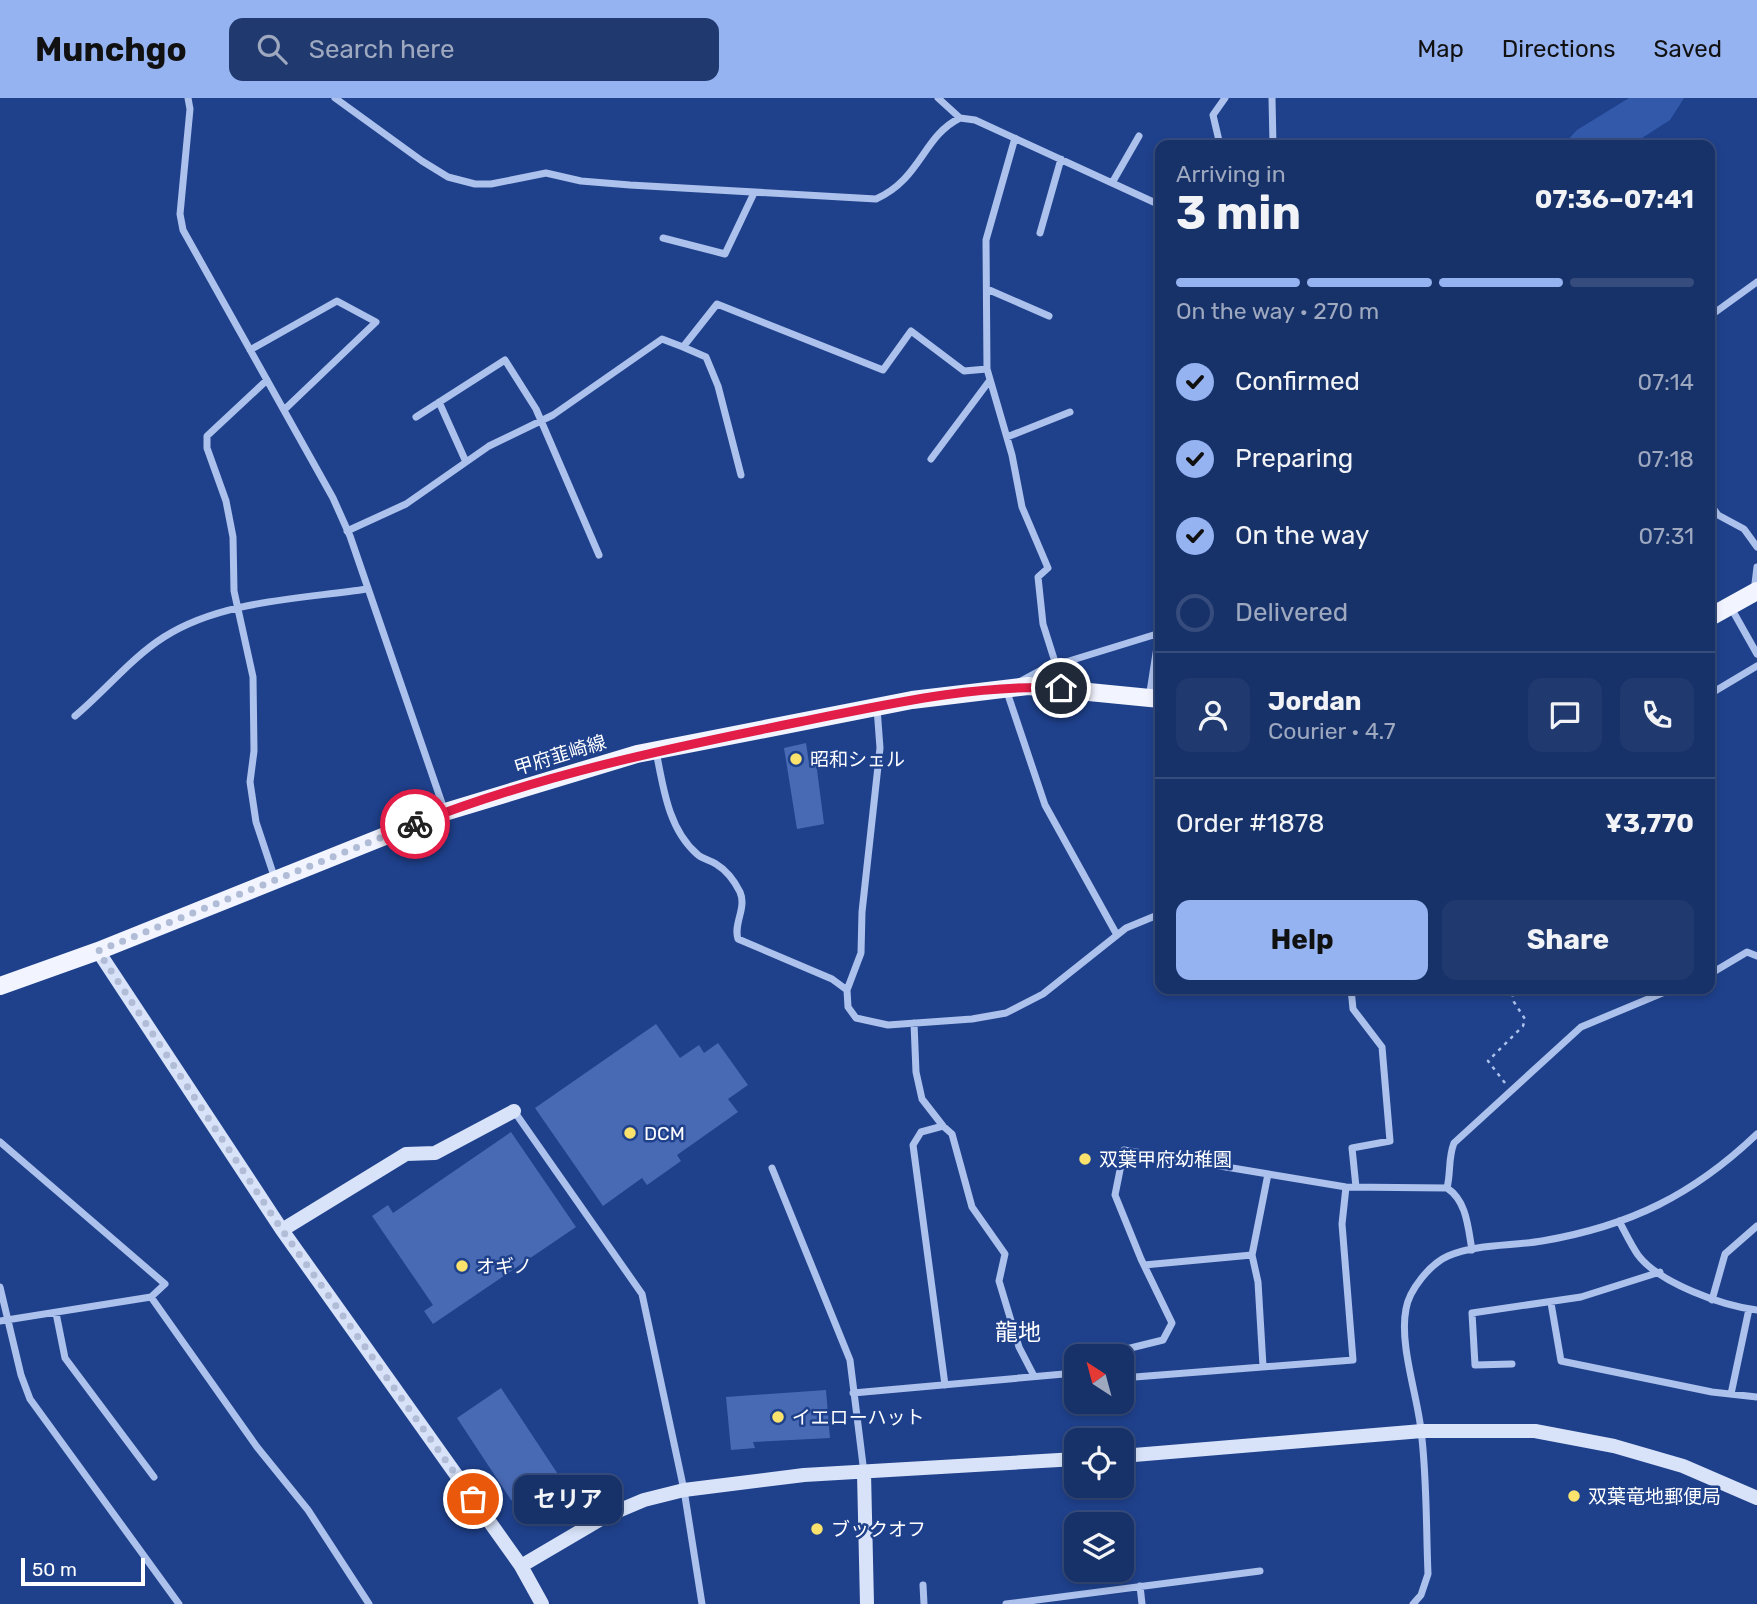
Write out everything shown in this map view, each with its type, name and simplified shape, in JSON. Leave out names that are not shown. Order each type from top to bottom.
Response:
[{"type":"main road","points":[[1715,614],[1755,592]]},
{"type":"main road","name":"甲府韮崎線","points":[[0,986],[98,951],[445,812],[556,777],[656,751],[877,707],[1005,689],[1050,688],[1155,699]]},
{"type":"street","points":[[188,98],[190,109],[180,214],[183,230],[348,531],[445,812]]},
{"type":"street","points":[[335,98],[448,177],[475,184],[491,184],[546,173],[593,182],[876,199],[906,181],[940,134],[960,118]]},
{"type":"street","points":[[938,98],[960,118],[975,120],[1155,203]]},
{"type":"street","points":[[1219,140],[1213,114],[1225,98]]},
{"type":"street","points":[[1272,98],[1273,140]]},
{"type":"street","points":[[1112,183],[1139,136]]},
{"type":"street","points":[[1015,138],[986,240],[987,369],[1007,437],[1022,507],[1048,568],[1038,577],[1043,624],[1056,665]]},
{"type":"street","points":[[1040,233],[1061,159]]},
{"type":"street","points":[[663,238],[725,254],[754,193]]},
{"type":"street","points":[[1715,312],[1757,282]]},
{"type":"street","points":[[987,289],[1049,316]]},
{"type":"street","points":[[250,350],[337,301],[376,322],[284,410]]},
{"type":"street","points":[[683,347],[717,304],[883,370],[911,331],[964,371],[987,369]]},
{"type":"street","points":[[348,531],[406,504],[489,446],[541,421],[662,339],[706,357],[718,386],[741,475]]},
{"type":"street","points":[[415,417],[505,360],[541,421],[599,555]]},
{"type":"street","points":[[267,380],[207,436],[207,448],[226,501],[233,537],[234,591],[253,677],[254,751],[250,782],[256,822],[275,880]]},
{"type":"street","points":[[931,459],[990,380]]},
{"type":"street","points":[[439,402],[466,462]]},
{"type":"street","points":[[1007,437],[1070,412]]},
{"type":"street","points":[[1715,511],[1744,529],[1757,547]]},
{"type":"street","points":[[1755,592],[1757,568]]},
{"type":"street","points":[[75,716],[165,636],[239,608],[367,589]]},
{"type":"street","points":[[1730,606],[1757,654]]},
{"type":"street","points":[[1117,935],[1045,805],[1005,689],[1056,665],[1155,635]]},
{"type":"street","points":[[1715,691],[1757,666]]},
{"type":"street","points":[[877,707],[880,748],[862,912],[861,953],[847,990],[848,1007],[856,1017],[888,1024],[972,1019],[1006,1013],[1027,1005],[1126,928],[1155,916]]},
{"type":"street","points":[[656,751],[668,808],[687,843],[699,856],[726,871],[741,894],[743,906],[736,932],[738,939],[832,979],[847,990]]},
{"type":"street","points":[[98,951],[282,1230],[521,1566],[542,1604]]},
{"type":"street","points":[[1715,971],[1747,952],[1757,956]]},
{"type":"street","points":[[1352,994],[1353,1009],[1382,1047],[1390,1140],[1352,1148],[1356,1187]]},
{"type":"street","points":[[1447,1188],[1451,1170],[1448,1157],[1454,1143],[1581,1027],[1660,994]]},
{"type":"street","points":[[914,1023],[916,1072],[922,1099],[952,1134],[972,1207],[1005,1254],[999,1281],[1019,1347],[1034,1376]]},
{"type":"street","points":[[282,1230],[407,1154],[435,1153],[514,1111],[642,1294],[684,1490],[702,1604]]},
{"type":"street","points":[[943,1126],[920,1132],[913,1145],[945,1385]]},
{"type":"street","points":[[1413,1604],[1421,1595],[1429,1574],[1422,1431],[1405,1326],[1406,1307],[1413,1291],[1446,1256],[1545,1240],[1619,1222],[1649,1211],[1723,1167],[1757,1133]]},
{"type":"street","points":[[0,1142],[165,1284],[151,1297],[4,1320]]},
{"type":"street","points":[[1134,1347],[1163,1340],[1172,1323],[1115,1195],[1124,1150],[1346,1187],[1447,1188],[1457,1194],[1465,1213],[1472,1250]]},
{"type":"street","points":[[772,1168],[850,1360],[864,1474],[867,1604]]},
{"type":"street","points":[[1263,1366],[1258,1282],[1252,1255],[1268,1174]]},
{"type":"street","points":[[1134,1377],[1353,1360],[1342,1223],[1346,1187]]},
{"type":"street","points":[[1619,1222],[1639,1257],[1660,1272],[1712,1300],[1753,1310],[1731,1394]]},
{"type":"street","points":[[1712,1300],[1725,1254],[1757,1226]]},
{"type":"street","points":[[1144,1265],[1252,1255]]},
{"type":"street","points":[[1512,1364],[1475,1365],[1472,1313],[1551,1303],[1660,1272]]},
{"type":"street","points":[[0,1287],[4,1320],[30,1399],[179,1604]]},
{"type":"street","points":[[151,1297],[257,1447],[308,1510],[369,1604]]},
{"type":"street","points":[[1551,1303],[1561,1361],[1757,1397]]},
{"type":"street","points":[[56,1312],[65,1358],[154,1477]]},
{"type":"street","points":[[853,1393],[1064,1374]]},
{"type":"street","points":[[1134,1455],[1422,1431],[1535,1431],[1614,1446],[1683,1466],[1757,1498]]},
{"type":"street","points":[[521,1566],[606,1516],[644,1500],[684,1490],[791,1476],[864,1474],[1064,1460]]},
{"type":"street","points":[[1006,1604],[1260,1571]]},
{"type":"street","points":[[923,1586],[924,1604]]},
{"type":"street","points":[[1140,1586],[1142,1604]]},
{"type":"path","points":[[1511,1091],[1488,1061],[1523,1026],[1525,1019],[1514,1002],[1512,994]]},
{"type":"shaded area","points":[[1629,98],[1684,98],[1670,120],[1639,140],[1568,140],[1577,130]]},
{"type":"building","points":[[806,743],[809,763],[816,762],[824,824],[797,829],[784,748]]},
{"type":"building","name":"DCM","points":[[656,1024],[680,1058],[699,1045],[704,1053],[718,1043],[748,1085],[728,1099],[738,1112],[677,1155],[681,1161],[647,1185],[642,1178],[603,1206],[535,1108]]},
{"type":"building","name":"オギノ","points":[[511,1132],[576,1227],[433,1324],[424,1311],[433,1305],[372,1216],[388,1205],[393,1213]]},
{"type":"building","points":[[501,1388],[569,1491],[539,1511],[511,1500],[457,1418]]},
{"type":"building","name":"イエローハット","points":[[826,1390],[830,1438],[753,1442],[755,1448],[731,1450],[726,1397]]},
{"type":"way so far","points":[[415,824],[98,951],[282,1230],[473,1499]]},
{"type":"place","name":"昭和シェル","points":[[796,759]]},
{"type":"place","name":"DCM","points":[[630,1133]]},
{"type":"place","name":"双葉甲府幼稚園","points":[[1085,1159]]},
{"type":"place","name":"オギノ","points":[[462,1266]]},
{"type":"place","name":"イエローハット","points":[[778,1417]]},
{"type":"place","name":"双葉竜地郵便局","points":[[1574,1496]]},
{"type":"place","name":"セリア","points":[[473,1499]]},
{"type":"place","name":"ブックオフ","points":[[817,1529]]},
{"type":"district","name":"龍地","points":[[1018,1332]]},
{"type":"route","points":[[415,824],[445,812],[636,754],[912,700],[1028,687],[1061,688]]}]
